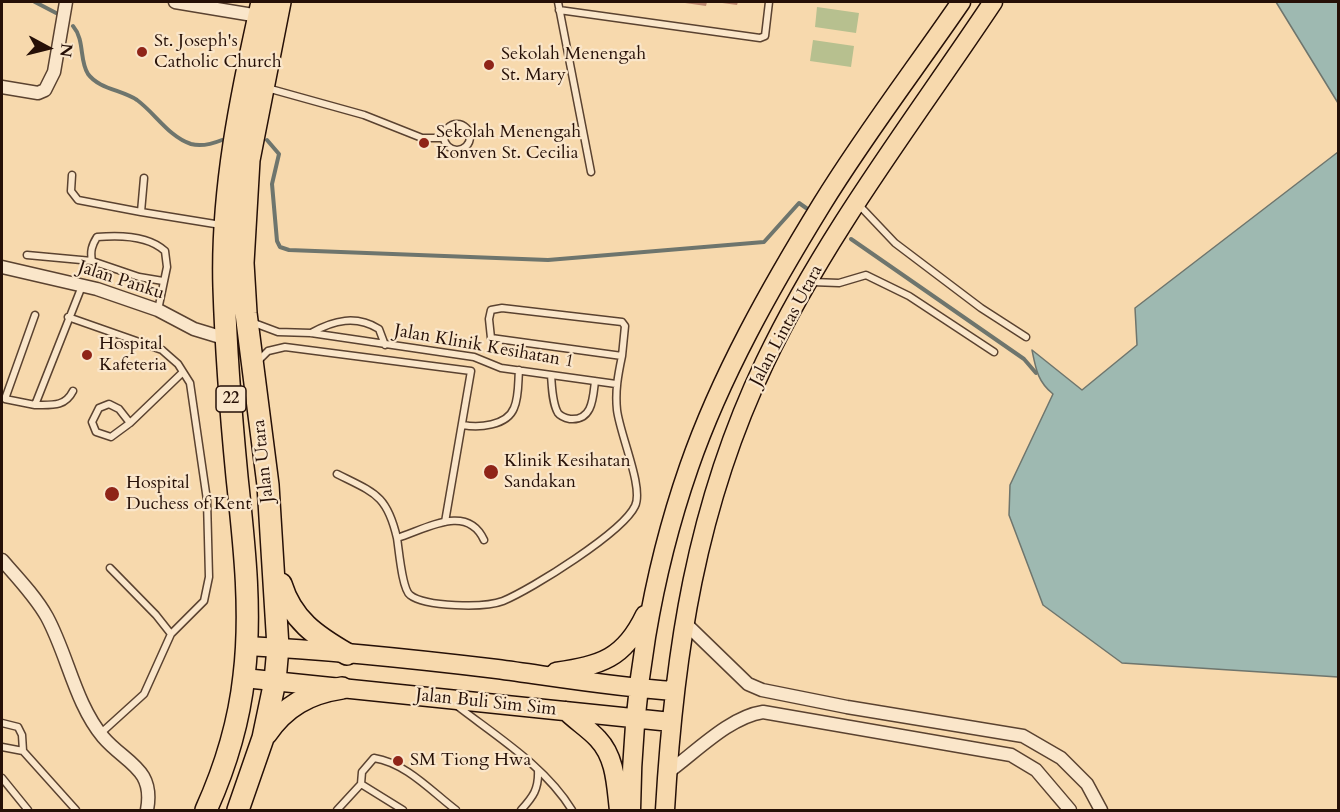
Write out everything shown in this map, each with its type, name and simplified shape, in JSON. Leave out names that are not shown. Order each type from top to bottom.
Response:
[{"type":"highway","name":"Jalan Utara","points":[[248,122],[264,87],[280,2]]},
{"type":"highway","name":"Jalan Utara","points":[[206,810],[217,786],[234,734],[247,646],[243,519],[226,339],[224,226],[248,122],[261,9]]},
{"type":"highway","name":"Jalan Utara","points":[[238,810],[263,738],[275,681],[278,647],[269,500],[246,313],[241,156]]},
{"type":"highway","points":[[243,519],[254,517],[269,500]]},
{"type":"highway","points":[[273,558],[284,594],[295,617],[326,642],[347,654]]},
{"type":"highway","points":[[263,738],[276,719],[298,702],[323,691],[342,688]]},
{"type":"main road","name":"Jalan Lintas Utara","points":[[636,718],[656,585],[689,466],[714,406],[767,297],[823,202],[961,2]]},
{"type":"main road","name":"Jalan Lintas Utara","points":[[674,691],[700,538],[742,415],[765,361],[829,247],[993,2]]},
{"type":"main road","points":[[536,675],[594,666],[616,655],[638,630],[650,607],[656,585]]},
{"type":"main road","name":"Jalan Buli Sim Sim","points":[[247,646],[347,654],[640,689],[674,691]]},
{"type":"main road","name":"Jalan Buli Sim Sim","points":[[244,678],[671,722]]},
{"type":"main road","points":[[665,810],[674,691]]},
{"type":"main road","points":[[566,711],[598,739],[608,753],[615,770],[619,810]]},
{"type":"main road","points":[[631,810],[636,718]]},
{"type":"street","points":[[2,87],[38,93],[45,90],[54,72],[66,2]]},
{"type":"street","points":[[175,2],[261,9]]},
{"type":"street","name":"Jalan Panku","points":[[2,267],[82,286],[158,310],[194,330],[226,339]]},
{"type":"street","points":[[2,560],[46,616],[91,722],[100,734],[140,770],[148,791],[147,810]]},
{"type":"street","points":[[684,622],[743,680],[762,690],[1023,736],[1061,758],[1087,784],[1101,810]]},
{"type":"street","points":[[667,773],[733,723],[747,715],[763,712],[1011,755],[1036,770],[1070,810]]},
{"type":"lane","points":[[558,2],[591,172]]},
{"type":"lane","points":[[559,10],[760,38],[765,33],[770,2]]},
{"type":"lane","points":[[264,87],[364,115],[422,138],[444,138]]},
{"type":"lane","points":[[452,124],[465,126],[470,134],[466,146],[459,150],[447,146],[444,138],[446,130],[452,124]]},
{"type":"lane","points":[[72,175],[71,191],[78,200],[224,226]]},
{"type":"lane","points":[[141,212],[144,177]]},
{"type":"lane","points":[[853,210],[981,308],[1026,337]]},
{"type":"lane","points":[[93,261],[91,252],[97,237],[151,242],[165,250],[167,267],[158,310]]},
{"type":"lane","points":[[27,255],[93,261],[139,277],[163,280]]},
{"type":"lane","points":[[808,281],[839,284],[866,275],[909,296],[994,352]]},
{"type":"lane","points":[[35,405],[82,286]]},
{"type":"lane","points":[[337,474],[380,498],[391,514],[408,594],[448,604],[483,605],[512,597],[618,529],[629,518],[639,497],[621,434],[616,384],[622,356],[625,331],[622,322],[502,308],[493,309],[489,315],[489,336],[495,339],[622,356]]},
{"type":"lane","name":"Jalan Klinik Kesihatan 1","points":[[246,313],[255,325],[263,329],[311,333],[474,357],[501,368],[616,384]]},
{"type":"lane","points":[[35,315],[3,398],[35,405],[58,405],[70,397],[73,390]]},
{"type":"lane","points":[[68,317],[162,350],[183,372],[190,383],[207,500],[209,577],[204,601],[171,634],[144,694],[100,734]]},
{"type":"lane","points":[[311,333],[336,321],[353,320],[379,329],[385,345]]},
{"type":"lane","points":[[254,372],[260,358],[268,351],[285,347],[471,371],[445,522]]},
{"type":"lane","points":[[463,425],[474,427],[492,424],[511,414],[515,407],[519,370]]},
{"type":"lane","points":[[130,423],[119,408],[109,404],[99,408],[93,417],[93,428],[105,437],[116,436],[130,423],[183,372]]},
{"type":"lane","points":[[551,375],[555,404],[559,414],[574,420],[588,414],[595,381]]},
{"type":"lane","points":[[397,538],[455,519],[470,522],[479,528],[484,540]]},
{"type":"lane","points":[[110,568],[156,615],[171,634]]},
{"type":"lane","points":[[448,699],[538,770],[562,795],[572,810]]},
{"type":"lane","points":[[2,723],[18,727],[22,735],[23,751]]},
{"type":"lane","points":[[2,747],[23,751],[76,810]]},
{"type":"lane","points":[[337,810],[361,784],[362,772],[374,758],[387,760],[402,767],[456,810]]},
{"type":"lane","points":[[521,810],[535,795],[539,785],[538,770]]},
{"type":"lane","points":[[2,778],[28,810]]},
{"type":"lane","points":[[361,784],[403,810]]},
{"type":"green space","points":[[817,7],[859,13],[856,33],[815,27]]},
{"type":"green space","points":[[813,40],[854,46],[851,67],[810,61]]},
{"type":"water","points":[[1276,2],[1338,2],[1338,103]]},
{"type":"water","points":[[1338,152],[1338,677],[1122,663],[1043,605],[1009,515],[1010,485],[1053,394],[1038,375],[1032,350],[1082,390],[1137,345],[1135,308]]},
{"type":"waterway","points":[[35,2],[58,14]]},
{"type":"waterway","points":[[73,26],[79,37],[85,68],[98,83],[137,100],[183,141],[199,145],[222,140]]},
{"type":"waterway","points":[[267,140],[279,154],[272,184],[277,241],[280,247],[289,250],[548,260],[764,242],[799,203],[809,210]]},
{"type":"waterway","points":[[851,239],[1024,359],[1036,373]]},
{"type":"place","name":"St. Joseph's Catholic Church","points":[[142,52]]},
{"type":"place","name":"Sekolah Menengah St. Mary","points":[[489,65]]},
{"type":"place","name":"Sekolah Menengah Konven St. Cecilia","points":[[424,143]]},
{"type":"place","name":"Hospital Kafeteria","points":[[87,355]]},
{"type":"place","name":"Klinik Kesihatan Sandakan","points":[[491,472]]},
{"type":"place","name":"Hospital Duchess of Kent","points":[[112,494]]},
{"type":"place","name":"SM Tiong Hwa","points":[[398,761]]}]
